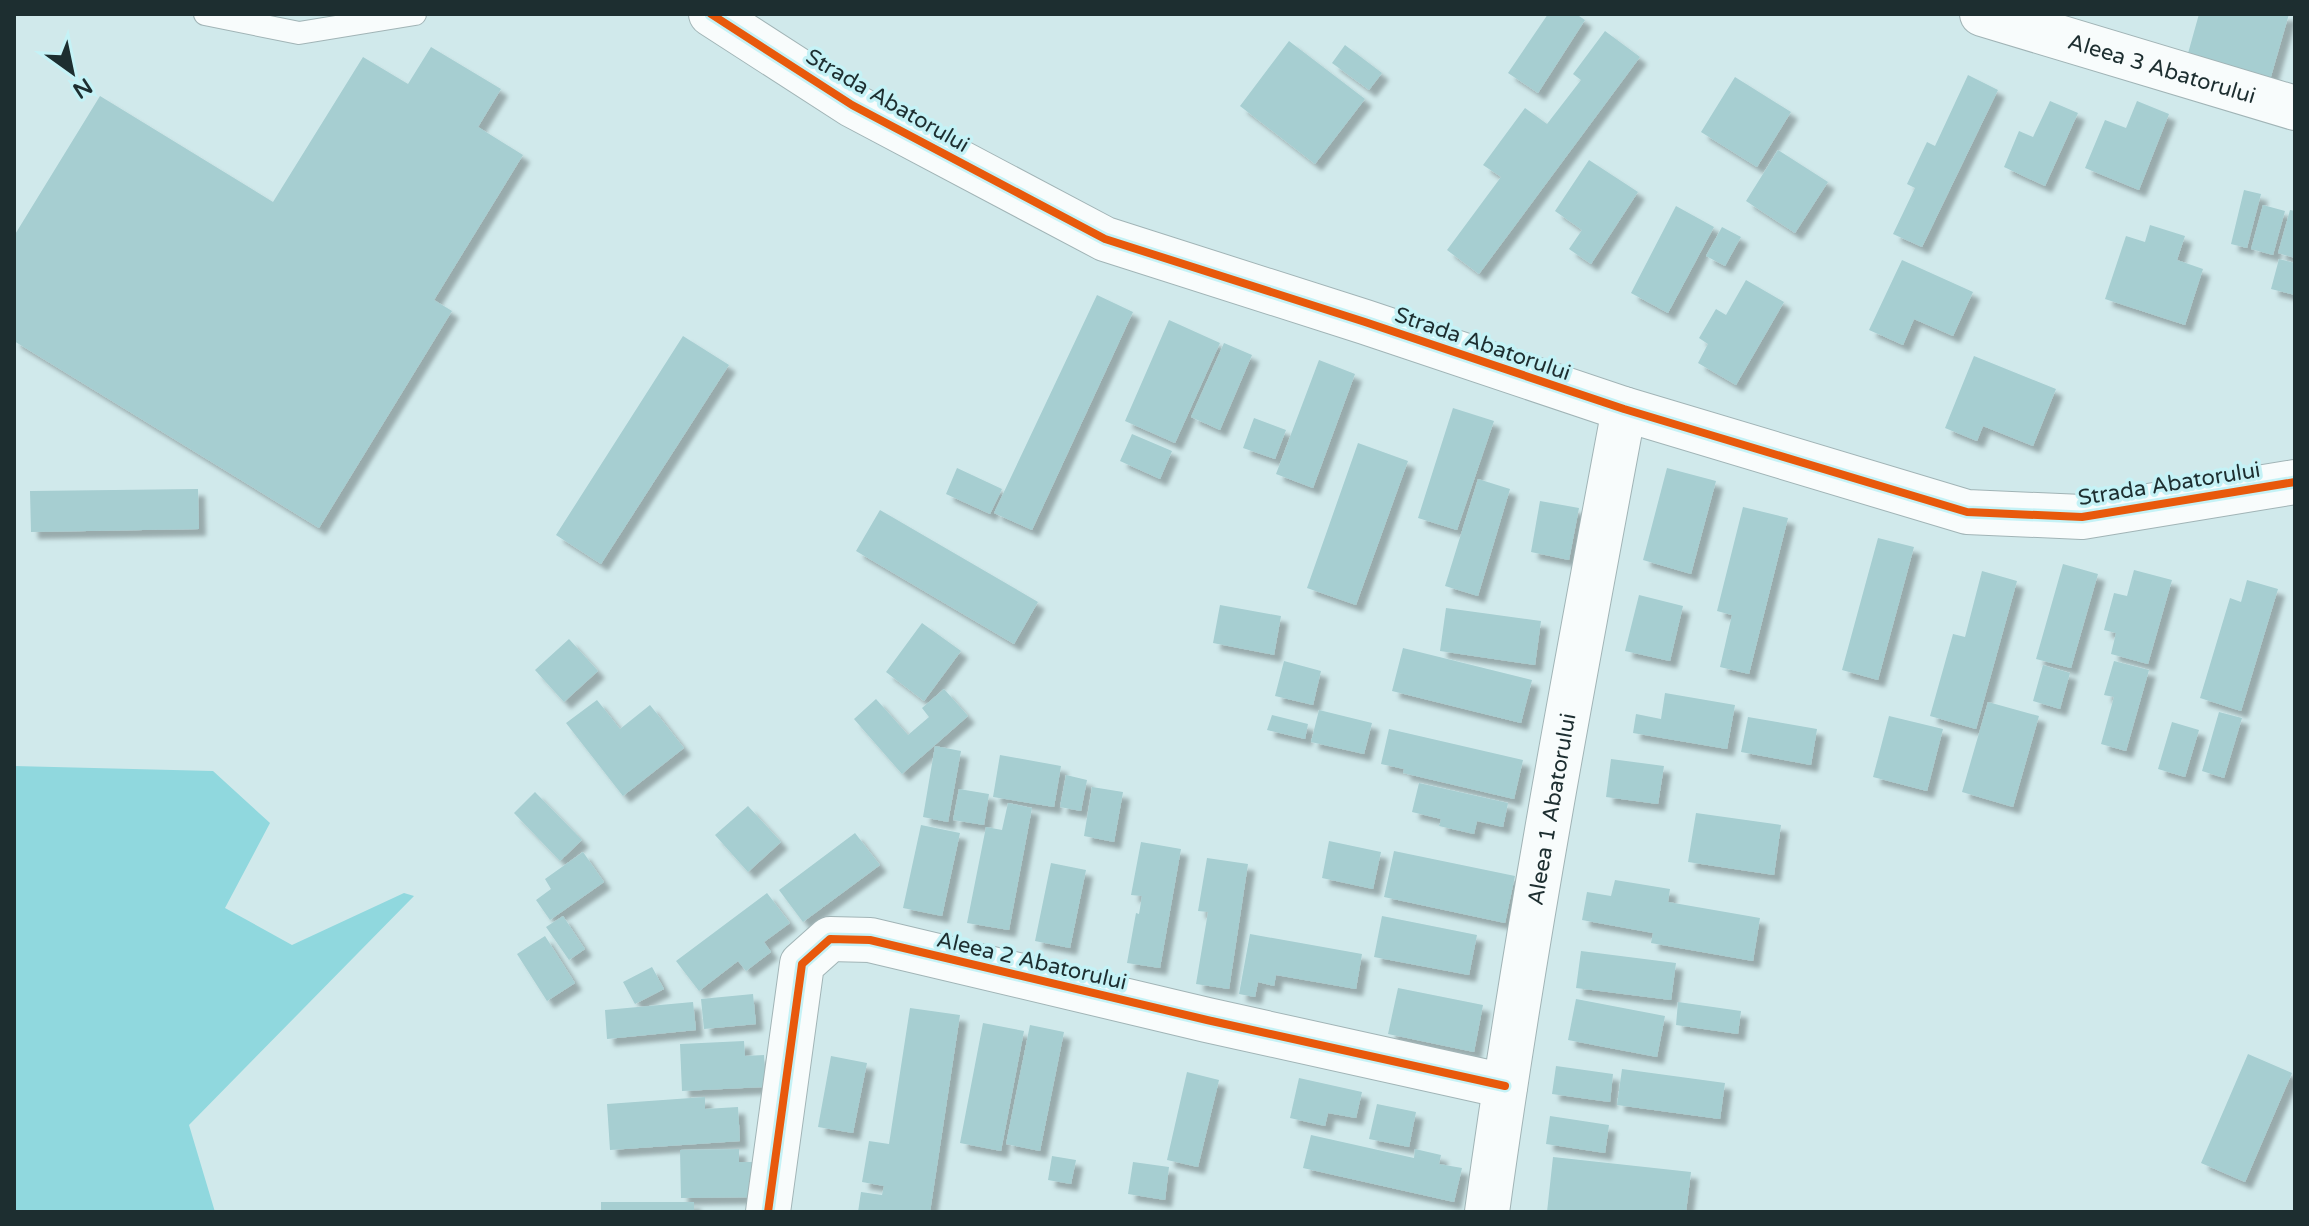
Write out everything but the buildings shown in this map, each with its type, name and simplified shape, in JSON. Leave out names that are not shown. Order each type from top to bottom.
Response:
[{"type":"street","name":"Strada Abatorului","points":[[711,14],[852,105],[1105,239],[1624,409],[1967,512],[2082,517],[2295,482]]},
{"type":"street","name":"Aleea 3 Abatorului","points":[[1982,14],[2295,108]]},
{"type":"street","name":"Aleea 1 Abatorului","points":[[1487,1212],[1574,675],[1624,409]]},
{"type":"street","name":"Aleea 2 Abatorului","points":[[768,1212],[802,964],[830,939],[870,940],[1207,1020],[1505,1086]]},
{"type":"lane","points":[[205,14],[299,33],[415,14]]},
{"type":"shaded area","points":[[14,766],[213,771],[270,823],[225,908],[292,945],[404,893],[414,896],[189,1125],[215,1212],[14,1212]]},
{"type":"cycle path","points":[[711,14],[852,105],[1105,239],[1624,409],[1967,512],[2082,517],[2295,482]]},
{"type":"cycle path","points":[[768,1212],[802,964],[830,939],[870,940],[1207,1020],[1505,1086]]}]
